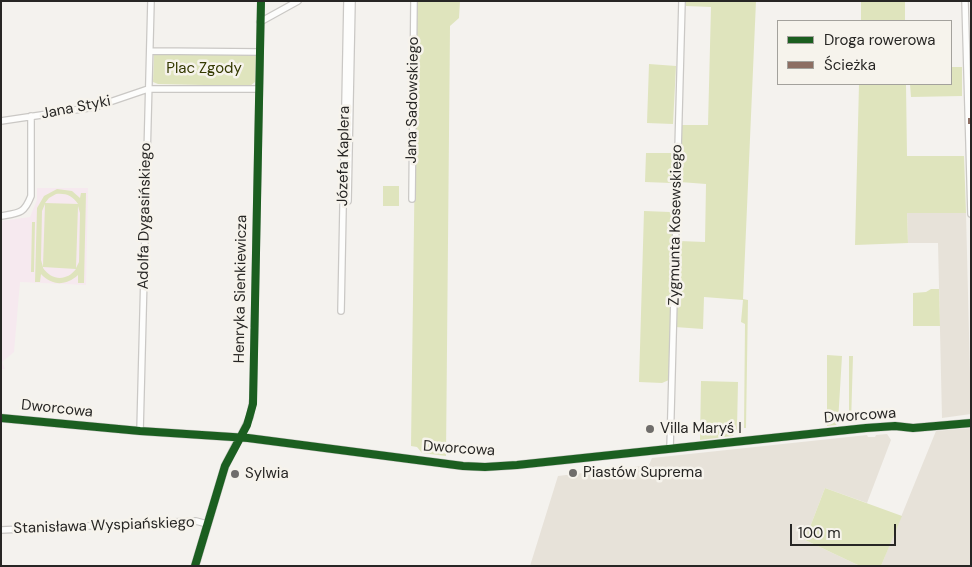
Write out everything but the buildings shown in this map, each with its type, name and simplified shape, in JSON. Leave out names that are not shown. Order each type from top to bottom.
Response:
[{"type":"street","name":"Adolfa Dygasińskiego","points":[[140,431],[151,1]]},
{"type":"street","name":"Henryka Sienkiewicza","points":[[195,566],[225,466],[250,416],[253,399],[260,1]]},
{"type":"street","points":[[260,22],[298,1]]},
{"type":"street","name":"Józefa Kaplera","points":[[341,311],[347,1]]},
{"type":"street","name":"Józefa Kaplera","points":[[348,201],[352,1]]},
{"type":"street","name":"Jana Sadowskiego","points":[[412,199],[414,1]]},
{"type":"street","name":"Zygmunta Kosewskiego","points":[[670,449],[682,1]]},
{"type":"street","points":[[965,1],[971,214]]},
{"type":"street","points":[[150,51],[260,52]]},
{"type":"street","points":[[148,89],[259,89]]},
{"type":"street","name":"Jana Styki","points":[[1,121],[95,107],[148,89]]},
{"type":"street","points":[[1,216],[23,211],[31,196],[31,116]]},
{"type":"street","name":"Dworcowa","points":[[1,418],[140,431],[240,437],[475,467],[517,465],[866,428],[895,426],[915,428],[971,423]]},
{"type":"street","name":"Stanisława Wyspiańskiego","points":[[1,530],[196,521],[208,524]]},
{"type":"shaded area","points":[[37,188],[88,188],[86,285],[20,282],[14,352],[2,362],[5,369],[1,369],[1,221],[30,217],[37,200]]},
{"type":"shaded area","points":[[907,213],[966,213],[971,414],[942,418],[938,243],[908,243]]},
{"type":"shaded area","points":[[971,428],[971,566],[881,566],[936,431]]},
{"type":"shaded area","points":[[887,434],[891,440],[867,503],[825,488],[805,540],[860,566],[530,566],[558,476],[649,465],[652,458],[867,435],[868,437],[875,437],[876,435]]},
{"type":"green space","points":[[417,1],[460,1],[459,18],[450,26],[446,456],[422,453],[417,447],[411,446]]},
{"type":"green space","points":[[686,1],[756,1],[743,299],[748,300],[746,428],[744,428],[745,324],[741,322],[743,300],[704,297],[703,329],[675,327],[677,243],[679,241],[705,242],[706,184],[680,182],[681,125],[708,125],[711,7],[686,6]]},
{"type":"green space","points":[[861,1],[905,1],[905,20],[861,20]]},
{"type":"green space","name":"Plac Zgody","points":[[154,54],[256,55],[255,82],[250,86],[158,84],[153,82]]},
{"type":"green space","points":[[649,64],[676,66],[673,124],[647,123]]},
{"type":"green space","points":[[952,67],[962,67],[962,96],[911,97],[910,85],[952,85]]},
{"type":"green space","points":[[859,85],[906,85],[907,156],[964,156],[966,213],[907,213],[908,243],[855,245]]},
{"type":"green space","points":[[646,153],[672,153],[671,183],[645,182]]},
{"type":"green space","points":[[383,186],[399,186],[399,206],[383,206]]},
{"type":"green space","points":[[57,189],[72,191],[80,198],[81,193],[86,193],[84,283],[78,283],[78,275],[69,281],[59,283],[50,281],[41,274],[40,282],[35,282],[37,208],[44,196]],"holes":[[[56,194],[63,194],[71,197],[78,204],[45,203]],[[45,204],[43,267],[41,260],[42,211]],[[78,206],[80,213],[79,262],[76,268]],[[43,267],[76,269],[68,276],[60,278],[51,275]]]},
{"type":"green space","points":[[644,211],[670,212],[673,217],[669,380],[662,383],[639,382]]},
{"type":"green space","points":[[32,222],[35,222],[34,272],[31,272]]},
{"type":"green space","points":[[931,289],[939,289],[940,326],[913,326],[913,293],[926,292]]},
{"type":"green space","points":[[827,355],[842,356],[838,422],[836,425],[827,426]]},
{"type":"green space","points":[[849,356],[853,356],[851,423],[849,417]]},
{"type":"green space","points":[[701,381],[738,382],[737,429],[733,436],[700,440]]},
{"type":"green space","points":[[825,488],[902,516],[881,566],[860,566],[805,540]]},
{"type":"cycle path","points":[[195,566],[225,466],[247,425],[253,404],[261,1]]},
{"type":"cycle path","points":[[1,418],[140,431],[248,438],[463,466],[485,467],[866,428],[895,426],[913,428],[971,423]]},
{"type":"place","name":"Villa Maryś I","points":[[650,429]]},
{"type":"place","name":"Piastów Suprema","points":[[573,473]]},
{"type":"place","name":"Sylwia","points":[[235,474]]}]
